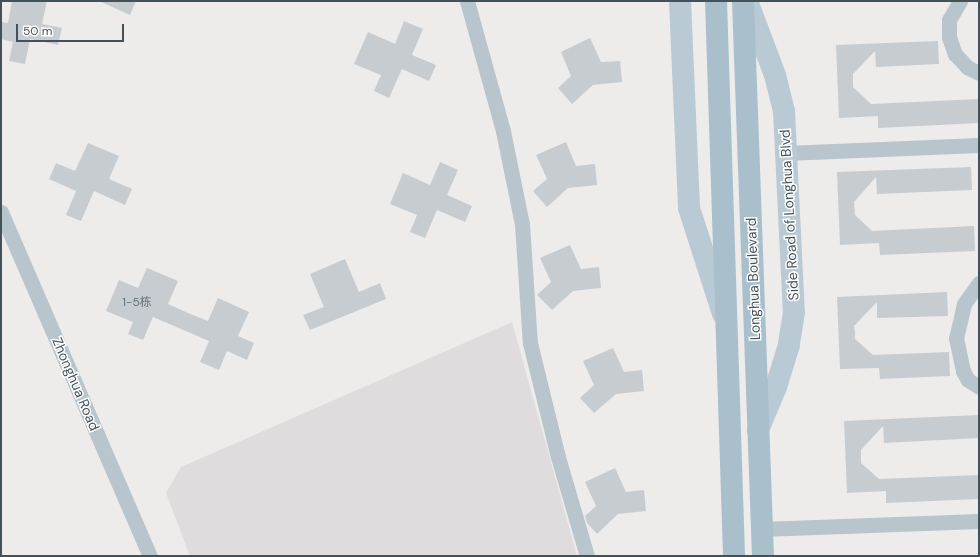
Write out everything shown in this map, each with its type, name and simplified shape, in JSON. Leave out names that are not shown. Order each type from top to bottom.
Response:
[{"type":"main road","points":[[680,1],[688,208],[726,322]]},
{"type":"main road","name":"Longhua Boulevard","points":[[716,1],[734,556]]},
{"type":"main road","name":"Longhua Boulevard","points":[[743,1],[763,556]]},
{"type":"main road","name":"Side Road of Longhua Blvd","points":[[747,1],[781,95],[786,153],[794,312],[789,344],[776,387],[758,430]]},
{"type":"street","points":[[467,1],[503,131],[522,224],[530,343],[558,457],[587,556]]},
{"type":"street","points":[[960,1],[949,20],[949,37],[955,54],[967,67],[979,73]]},
{"type":"street","points":[[786,153],[979,145]]},
{"type":"street","name":"Zhonghua Road","points":[[1,212],[150,556]]},
{"type":"street","points":[[979,284],[964,304],[956,338],[963,370],[968,380],[979,387]]},
{"type":"street","points":[[762,529],[979,521]]},
{"type":"shaded area","points":[[512,322],[577,556],[190,556],[166,493],[181,467]]},
{"type":"building","points":[[12,1],[47,1],[42,24],[62,28],[58,45],[30,39],[25,64],[9,61],[13,42],[1,39],[1,22],[8,23]]},
{"type":"building","points":[[99,1],[136,1],[130,15]]},
{"type":"building","points":[[404,21],[423,29],[412,55],[436,65],[429,81],[402,69],[389,98],[374,91],[381,75],[354,64],[368,32],[395,44]]},
{"type":"building","points":[[590,38],[601,62],[620,61],[622,82],[593,85],[572,104],[558,88],[571,76],[561,52]]},
{"type":"building","points":[[938,41],[939,64],[876,67],[875,51],[853,74],[853,87],[871,104],[979,99],[979,123],[878,128],[878,116],[839,118],[836,45]]},
{"type":"building","points":[[566,142],[576,166],[595,164],[597,185],[568,188],[547,207],[533,191],[547,179],[536,155]]},
{"type":"building","points":[[88,143],[119,156],[109,179],[132,189],[125,205],[94,191],[81,221],[66,215],[76,191],[49,179],[56,163],[75,171]]},
{"type":"building","points":[[440,162],[458,170],[447,195],[472,206],[465,222],[437,210],[425,238],[410,232],[417,215],[390,204],[403,173],[430,185]]},
{"type":"building","points":[[971,167],[972,190],[877,194],[876,177],[854,202],[855,215],[872,231],[974,226],[975,251],[880,255],[879,243],[840,245],[837,172]]},
{"type":"building","points":[[570,245],[581,269],[599,267],[601,288],[573,291],[552,310],[537,295],[551,282],[540,258]]},
{"type":"building","points":[[345,259],[359,292],[380,283],[386,299],[310,330],[303,315],[324,307],[310,274]]},
{"type":"building","points":[[147,268],[178,281],[168,304],[188,313],[208,321],[218,298],[249,312],[238,336],[254,343],[247,360],[227,351],[219,370],[200,362],[209,341],[153,317],[143,340],[128,334],[133,322],[106,311],[119,280],[138,288]]},
{"type":"building","points":[[947,292],[948,316],[877,318],[877,302],[854,326],[855,339],[873,355],[949,352],[950,376],[880,379],[879,368],[840,369],[837,297]]},
{"type":"building","points":[[613,348],[624,372],[642,370],[644,391],[616,394],[594,413],[580,398],[594,385],[583,361]]},
{"type":"building","points":[[978,415],[979,438],[884,443],[883,426],[861,450],[861,463],[879,479],[979,475],[979,499],[886,503],[886,491],[847,493],[844,421]]},
{"type":"building","points":[[615,468],[626,492],[644,490],[646,511],[618,514],[597,534],[587,523],[585,516],[596,506],[585,482]]}]
